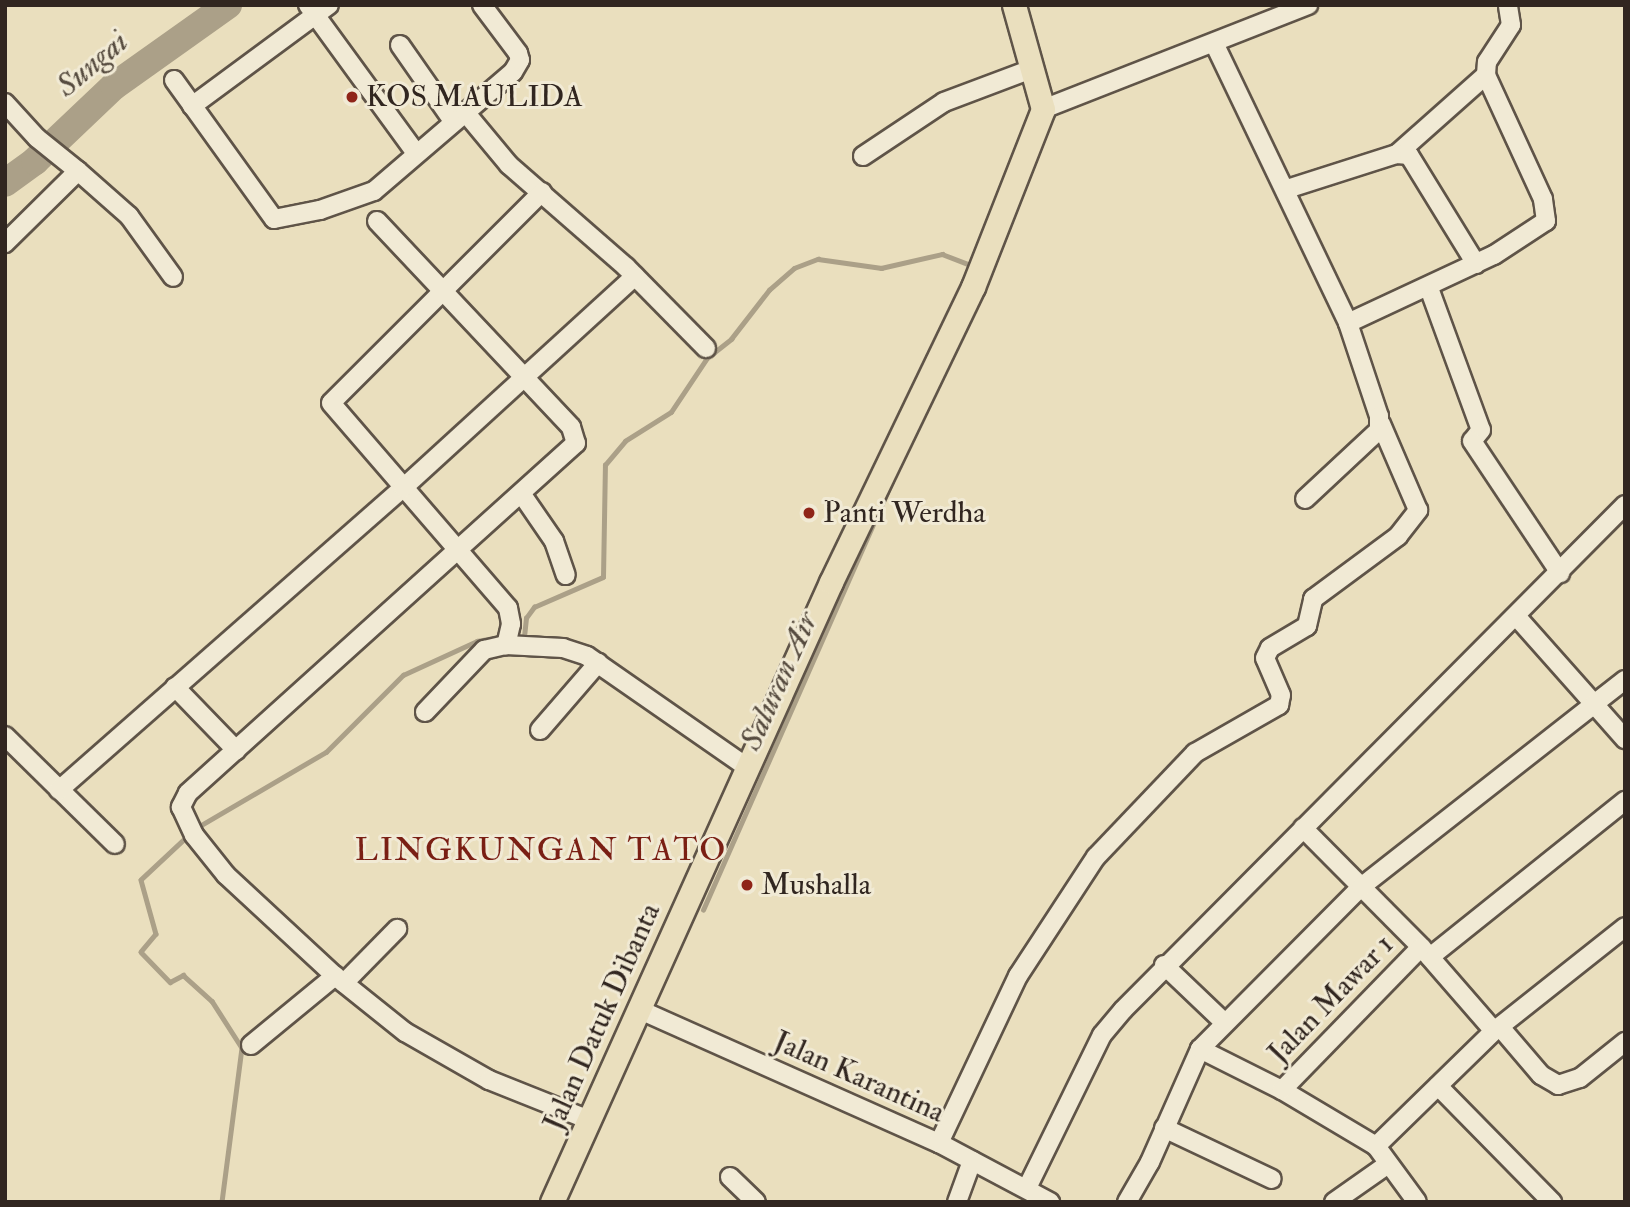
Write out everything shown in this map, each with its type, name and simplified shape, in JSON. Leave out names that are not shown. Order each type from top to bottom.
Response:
[{"type":"main road","points":[[1014,5],[1043,109]]},
{"type":"main road","name":"Jalan Datuk Dibanta","points":[[552,1202],[748,768],[976,279],[1043,109]]},
{"type":"street","points":[[174,80],[274,219],[320,210],[374,191],[513,72],[520,60],[482,5]]},
{"type":"street","points":[[1043,109],[1308,5]]},
{"type":"street","points":[[1348,323],[1429,288],[1476,264],[1537,229],[1548,212],[1486,75],[1487,62],[1511,25],[1508,5]]},
{"type":"street","points":[[192,106],[317,9],[416,153]]},
{"type":"street","points":[[939,1143],[1018,976],[1096,857],[1195,753],[1275,710],[1281,695],[1265,658],[1270,648],[1307,626],[1313,598],[1398,536],[1418,510],[1381,424],[1348,323],[1287,189],[1214,43]]},
{"type":"street","points":[[400,45],[459,116],[509,165],[635,276],[706,348]]},
{"type":"street","points":[[863,156],[944,102],[1032,69]]},
{"type":"street","points":[[1287,189],[1397,154],[1486,75]]},
{"type":"street","points":[[5,103],[37,138],[129,216],[173,277]]},
{"type":"street","points":[[1397,154],[1413,157],[1476,264]]},
{"type":"street","points":[[5,243],[78,171]]},
{"type":"street","points":[[506,645],[511,624],[508,608],[458,554],[331,403],[542,192]]},
{"type":"street","points":[[377,221],[571,427],[576,443],[523,496],[188,793],[181,807],[185,817],[226,875],[339,979],[405,1032],[461,1066],[590,1120]]},
{"type":"street","points":[[59,790],[403,488],[635,276]]},
{"type":"street","points":[[1429,288],[1481,430],[1472,441],[1560,573]]},
{"type":"street","points":[[1305,499],[1381,424]]},
{"type":"street","points":[[523,496],[554,541],[566,575]]},
{"type":"street","points":[[1027,1188],[1102,1035],[1164,965],[1560,573],[1625,505]]},
{"type":"street","points":[[1516,616],[1625,739]]},
{"type":"street","points":[[425,712],[484,650],[506,645],[564,648],[598,663],[748,768]]},
{"type":"street","points":[[540,730],[598,663]]},
{"type":"street","points":[[1127,1202],[1200,1049],[1361,887],[1625,680]]},
{"type":"street","points":[[175,687],[236,750]]},
{"type":"street","points":[[5,736],[115,844]]},
{"type":"street","name":"Jalan Mawar 1","points":[[1282,1090],[1426,952],[1625,801]]},
{"type":"street","points":[[1303,828],[1426,952],[1541,1075],[1558,1085],[1580,1078],[1625,1042]]},
{"type":"street","points":[[1376,1146],[1497,1029],[1625,927]]},
{"type":"street","points":[[251,1045],[339,979],[397,929]]},
{"type":"street","points":[[1164,965],[1226,1023]]},
{"type":"street","name":"Jalan Karantina","points":[[640,1010],[939,1143],[1050,1202]]},
{"type":"street","points":[[1200,1049],[1282,1090],[1376,1146],[1417,1202]]},
{"type":"street","points":[[1438,1086],[1552,1202]]},
{"type":"street","points":[[1164,1128],[1272,1179]]},
{"type":"street","points":[[957,1202],[972,1161]]},
{"type":"street","points":[[1334,1202],[1388,1164]]},
{"type":"street","points":[[730,1177],[756,1202]]},
{"type":"waterway","name":"Sungai","points":[[5,183],[35,161],[114,86],[228,5]]},
{"type":"waterway","points":[[516,637],[524,637],[526,618],[534,607],[603,577],[605,465],[625,441],[671,412],[707,358],[731,339],[769,290],[794,268],[818,259],[881,268],[942,254],[974,266]]},
{"type":"waterway","name":"Saluran Air","points":[[703,910],[892,481]]},
{"type":"waterway","points":[[198,827],[326,752],[403,675],[477,641],[500,637]]},
{"type":"waterway","points":[[188,836],[141,880],[156,934],[141,952],[170,982],[183,975],[212,1001],[242,1048],[222,1202]]},
{"type":"place","name":"KOS MAULIDA","points":[[352,97]]},
{"type":"place","name":"Panti Werdha","points":[[809,513]]},
{"type":"place","name":"Mushalla","points":[[747,885]]},
{"type":"district","name":"LINGKUNGAN TATO","points":[[541,850]]}]
